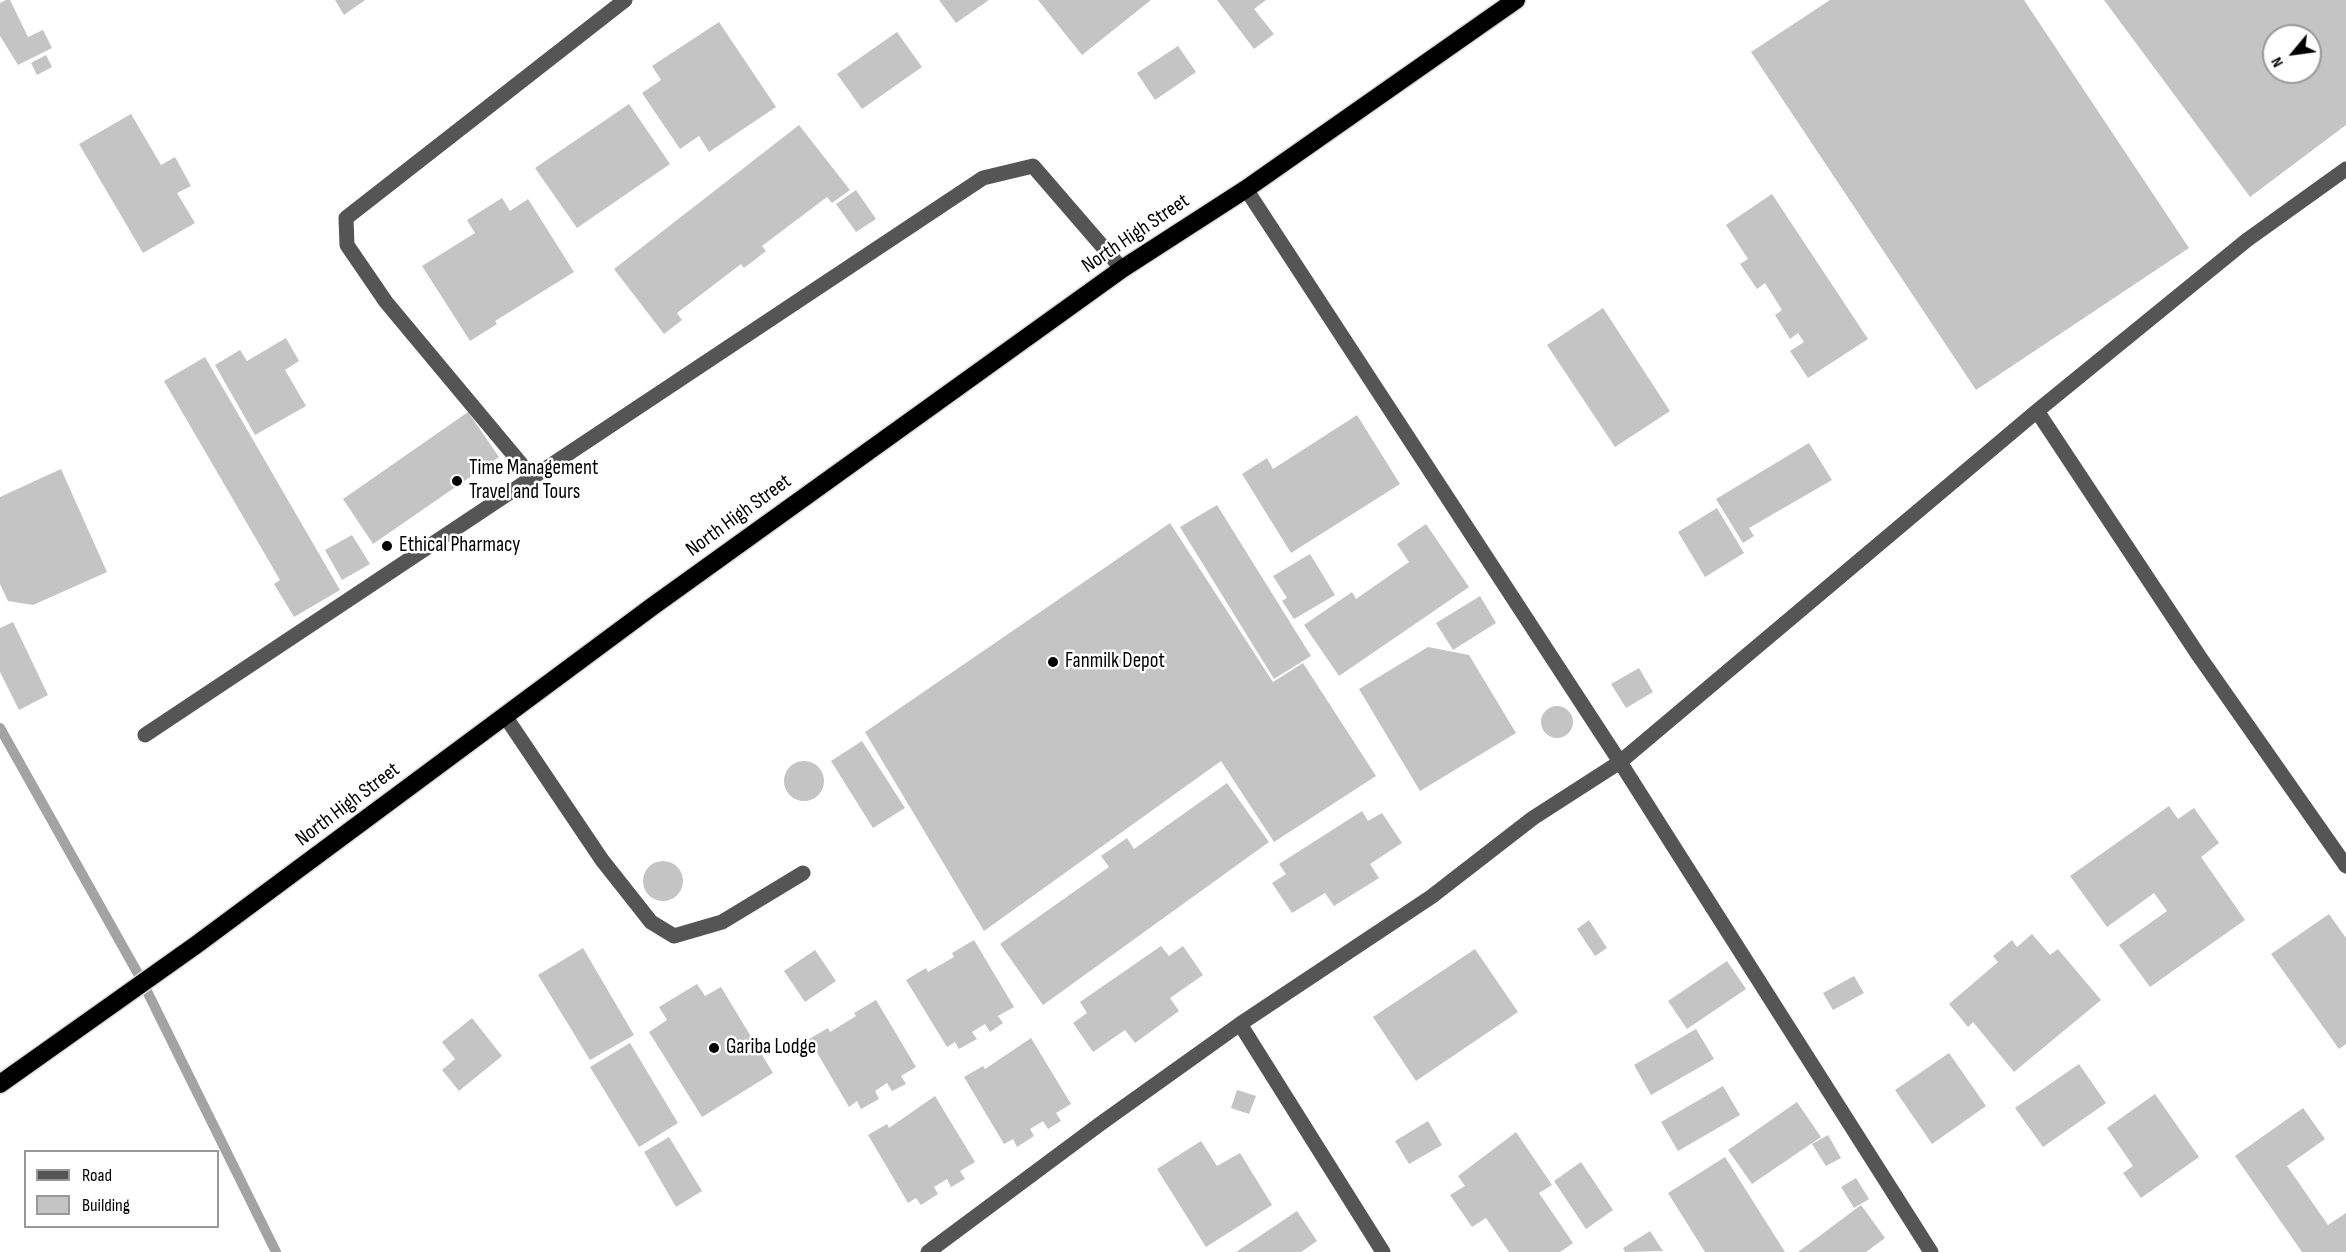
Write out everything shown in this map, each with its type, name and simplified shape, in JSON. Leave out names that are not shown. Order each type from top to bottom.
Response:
[{"type":"highway","name":"North High Street","points":[[0,1084],[196,945],[653,606],[1122,268],[1246,189],[1516,0]]},
{"type":"street","points":[[532,477],[386,302],[347,245],[346,218],[625,0]]},
{"type":"street","points":[[145,735],[983,178],[1033,166],[1122,268]]},
{"type":"street","points":[[928,1252],[1240,1023],[1431,897],[1533,818],[1620,762],[2037,411],[2247,240],[2346,169]]},
{"type":"street","points":[[1246,189],[1620,762],[1931,1252]]},
{"type":"street","points":[[2037,411],[2199,656],[2346,866]]},
{"type":"street","points":[[505,716],[602,860],[651,922],[674,936],[722,922],[803,873]]},
{"type":"street","points":[[1240,1023],[1383,1252]]},
{"type":"building","points":[[10,0],[28,37],[43,30],[52,48],[18,65],[0,36],[0,3]]},
{"type":"building","points":[[335,0],[365,0],[344,15]]},
{"type":"building","points":[[939,0],[989,0],[956,23]]},
{"type":"building","points":[[1038,0],[1151,0],[1082,55]]},
{"type":"building","points":[[1217,0],[1266,0],[1254,9],[1274,34],[1254,49]]},
{"type":"building","points":[[1830,0],[2024,0],[2189,248],[1976,390],[1751,52]]},
{"type":"building","points":[[2104,0],[2346,0],[2346,125],[2250,197]]},
{"type":"building","points":[[719,22],[776,107],[709,152],[699,136],[680,149],[642,93],[661,80],[652,66]]},
{"type":"building","points":[[897,32],[922,67],[862,109],[837,74]]},
{"type":"building","points":[[1178,46],[1196,72],[1155,100],[1137,73]]},
{"type":"building","points":[[46,55],[52,67],[37,75],[31,63]]},
{"type":"building","points":[[629,104],[670,164],[577,228],[535,168]]},
{"type":"building","points":[[131,114],[161,165],[175,157],[191,186],[177,193],[195,223],[143,253],[79,144]]},
{"type":"building","points":[[799,125],[850,190],[832,203],[827,197],[762,246],[766,251],[744,268],[741,264],[677,313],[682,320],[664,334],[614,269]]},
{"type":"building","points":[[856,190],[876,219],[856,232],[836,204]]},
{"type":"building","points":[[1772,194],[1868,339],[1808,378],[1790,351],[1804,342],[1798,333],[1790,339],[1775,315],[1782,310],[1765,283],[1757,289],[1740,264],[1748,259],[1726,225]]},
{"type":"building","points":[[502,198],[510,211],[528,199],[574,272],[495,321],[497,324],[470,341],[422,266],[475,233],[467,220]]},
{"type":"building","points":[[1603,308],[1670,411],[1615,447],[1547,345]]},
{"type":"building","points":[[286,338],[299,361],[285,370],[306,406],[255,435],[215,365],[240,350],[247,361]]},
{"type":"building","points":[[205,357],[340,590],[294,617],[274,584],[280,580],[164,381]]},
{"type":"building","points":[[468,412],[499,457],[373,544],[343,499]]},
{"type":"building","points":[[1357,415],[1400,484],[1291,553],[1242,474],[1267,458],[1273,469]]},
{"type":"building","points":[[1809,443],[1832,480],[1749,528],[1754,536],[1743,543],[1716,499]]},
{"type":"building","points":[[61,469],[107,572],[33,605],[8,601],[0,584],[0,497]]},
{"type":"building","points":[[1217,505],[1311,656],[1274,679],[1180,527]]},
{"type":"building","points":[[1717,508],[1744,553],[1705,577],[1678,532]]},
{"type":"building","points":[[1170,523],[1273,682],[1303,663],[1376,776],[1274,842],[1221,761],[984,931],[865,732]]},
{"type":"building","points":[[1426,524],[1469,587],[1339,676],[1304,625],[1352,592],[1356,599],[1409,562],[1397,544]]},
{"type":"building","points":[[352,535],[370,564],[342,580],[325,550]]},
{"type":"building","points":[[1310,554],[1335,595],[1294,619],[1282,601],[1287,598],[1273,576]]},
{"type":"building","points":[[1480,596],[1496,623],[1453,650],[1436,623]]},
{"type":"building","points":[[13,622],[48,695],[19,710],[0,672],[0,628]]},
{"type":"building","points":[[1428,647],[1469,655],[1516,733],[1420,791],[1359,689]]},
{"type":"building","points":[[1639,668],[1653,692],[1626,708],[1611,684]]},
{"type":"building","points":[[1557,706],[1568,711],[1573,722],[1568,733],[1557,738],[1546,733],[1541,722],[1546,711]]},
{"type":"building","points":[[862,741],[905,808],[873,828],[831,761]]},
{"type":"building","points":[[804,761],[818,767],[824,781],[818,795],[804,801],[790,795],[784,781],[790,767]]},
{"type":"building","points":[[1227,783],[1269,842],[1043,1005],[1000,944],[1109,867],[1101,856],[1127,838],[1134,849]]},
{"type":"building","points":[[2169,806],[2178,819],[2194,808],[2219,843],[2201,857],[2245,920],[2150,987],[2119,945],[2167,911],[2154,893],[2107,927],[2070,876]]},
{"type":"building","points":[[1362,811],[1368,821],[1382,813],[1402,843],[1370,864],[1379,878],[1334,906],[1325,893],[1292,913],[1272,883],[1286,874],[1279,864]]},
{"type":"building","points":[[663,861],[671,862],[677,867],[682,873],[682,889],[677,895],[671,900],[663,901],[655,900],[649,895],[644,889],[643,881],[644,873],[649,867],[655,862]]},
{"type":"building","points":[[2329,914],[2346,938],[2346,1044],[2339,1049],[2271,954]]},
{"type":"building","points":[[1589,920],[1607,948],[1595,956],[1577,929]]},
{"type":"building","points":[[2032,934],[2050,955],[2058,949],[2101,1000],[2014,1072],[1973,1022],[1968,1027],[1949,1004],[1998,962],[1993,956],[2012,940],[2017,947]]},
{"type":"building","points":[[974,940],[1014,1007],[998,1016],[1003,1023],[990,1032],[985,1024],[972,1032],[977,1039],[959,1049],[955,1042],[947,1047],[906,980],[926,968],[928,972],[954,957],[952,953]]},
{"type":"building","points":[[1161,946],[1169,956],[1183,946],[1203,975],[1170,998],[1179,1011],[1135,1043],[1125,1030],[1093,1052],[1073,1023],[1087,1013],[1080,1002]]},
{"type":"building","points":[[583,948],[634,1035],[590,1060],[538,975]]},
{"type":"building","points":[[1475,949],[1518,1012],[1416,1081],[1373,1017]]},
{"type":"building","points":[[815,950],[836,981],[805,1002],[784,971]]},
{"type":"building","points":[[1727,961],[1746,989],[1687,1029],[1668,1001]]},
{"type":"building","points":[[1854,976],[1864,993],[1833,1010],[1823,993]]},
{"type":"building","points":[[697,984],[705,996],[721,987],[773,1073],[702,1117],[649,1032],[667,1020],[659,1007]]},
{"type":"building","points":[[876,1000],[916,1067],[901,1076],[906,1084],[892,1091],[887,1083],[875,1091],[879,1099],[861,1109],[857,1101],[849,1107],[809,1039],[828,1028],[830,1032],[856,1016],[854,1013]]},
{"type":"building","points":[[472,1018],[502,1056],[459,1091],[442,1070],[455,1059],[442,1042]]},
{"type":"building","points":[[1696,1029],[1714,1059],[1651,1095],[1634,1065]]},
{"type":"building","points":[[1031,1038],[1071,1104],[1056,1113],[1061,1121],[1048,1129],[1043,1121],[1030,1129],[1034,1136],[1017,1147],[1013,1139],[1004,1144],[964,1077],[983,1066],[985,1069]]},
{"type":"building","points":[[630,1043],[678,1123],[639,1147],[590,1067]]},
{"type":"building","points":[[1949,1053],[1986,1106],[1932,1144],[1895,1090]]},
{"type":"building","points":[[2079,1064],[2106,1103],[2043,1147],[2015,1108]]},
{"type":"building","points":[[1723,1086],[1740,1115],[1678,1151],[1661,1122]]},
{"type":"building","points":[[1237,1090],[1256,1096],[1249,1114],[1231,1108]]},
{"type":"building","points":[[2155,1094],[2199,1157],[2141,1198],[2123,1173],[2133,1166],[2107,1128]]},
{"type":"building","points":[[935,1096],[975,1162],[960,1171],[965,1179],[951,1187],[947,1179],[934,1187],[938,1194],[921,1205],[916,1198],[908,1203],[868,1135],[887,1124],[889,1128]]},
{"type":"building","points":[[1797,1102],[1821,1137],[1752,1184],[1728,1150]]},
{"type":"building","points":[[2303,1108],[2325,1139],[2287,1166],[2328,1225],[2346,1213],[2346,1252],[2302,1252],[2235,1156]]},
{"type":"building","points":[[1428,1121],[1442,1145],[1409,1164],[1395,1141]]},
{"type":"building","points":[[1516,1132],[1552,1185],[1539,1193],[1573,1243],[1560,1252],[1509,1252],[1486,1218],[1472,1227],[1450,1195],[1465,1186],[1458,1176]]},
{"type":"building","points":[[1828,1135],[1841,1158],[1826,1166],[1812,1144]]},
{"type":"building","points":[[669,1137],[702,1191],[676,1207],[644,1152]]},
{"type":"building","points":[[1201,1141],[1217,1166],[1240,1153],[1272,1205],[1206,1247],[1157,1169]]},
{"type":"building","points":[[1725,1157],[1785,1252],[1705,1252],[1668,1193]]},
{"type":"building","points":[[1581,1162],[1613,1210],[1586,1229],[1554,1181]]},
{"type":"building","points":[[1856,1178],[1869,1199],[1854,1208],[1841,1187]]},
{"type":"building","points":[[1861,1205],[1885,1238],[1866,1252],[1798,1252]]},
{"type":"building","points":[[1297,1211],[1317,1241],[1301,1252],[1236,1252]]},
{"type":"building","points":[[1650,1231],[1663,1251],[1625,1252],[1623,1248]]},
{"type":"waterway","points":[[0,728],[141,979],[276,1252]]},
{"type":"place","name":"Time Management Travel and Tours","points":[[457,481]]},
{"type":"place","name":"Ethical Pharmacy","points":[[387,546]]},
{"type":"place","name":"Fanmilk Depot","points":[[1053,662]]},
{"type":"place","name":"Gariba Lodge","points":[[714,1048]]}]
